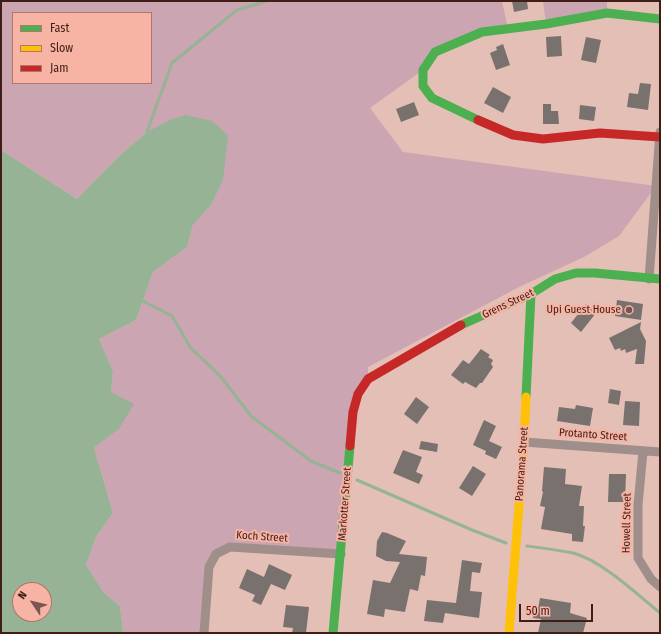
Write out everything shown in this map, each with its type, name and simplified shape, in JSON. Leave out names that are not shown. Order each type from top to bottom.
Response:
[{"type":"street","points":[[649,279],[660,135],[600,133],[543,139],[512,135],[461,113],[432,98],[423,86],[423,70],[435,52],[482,32],[546,24],[607,13],[660,19]]},
{"type":"street","name":"Grens Street","points":[[368,379],[458,326],[531,294],[555,279],[576,273],[595,273],[660,279]]},
{"type":"street","name":"Panorama Street","points":[[509,633],[524,442],[531,294]]},
{"type":"street","name":"Markotter Street","points":[[333,633],[353,412],[358,394],[368,379]]},
{"type":"street","name":"Protanto Street","points":[[524,442],[660,452]]},
{"type":"street","name":"Howell Street","points":[[643,451],[638,505],[638,558],[651,579],[660,587]]},
{"type":"street","name":"Koch Street","points":[[204,633],[209,568],[216,554],[230,547],[341,554]]},
{"type":"shaded area","points":[[1,1],[502,1],[508,29],[449,45],[423,70],[370,108],[403,152],[656,186],[619,236],[584,257],[519,287],[368,367],[368,379],[358,394],[341,554],[230,547],[216,554],[209,567],[204,633],[122,633],[120,606],[104,593],[86,565],[96,537],[113,513],[94,448],[119,429],[111,392],[113,371],[99,339],[136,320],[153,272],[187,247],[193,225],[211,205],[147,132],[117,158],[77,199],[1,150]]},
{"type":"shaded area","points":[[543,1],[607,1],[607,13],[546,24]]},
{"type":"shaded area","points":[[186,115],[212,121],[228,135],[223,180],[211,205],[193,225],[187,247],[153,272],[136,320],[99,339],[113,371],[111,392],[134,404],[119,429],[94,448],[113,513],[96,537],[86,565],[104,593],[120,606],[123,632],[1,633],[1,150],[77,199],[117,158],[147,132],[170,120]]},
{"type":"building","points":[[512,1],[527,1],[528,9],[514,12]]},
{"type":"building","points":[[561,36],[562,56],[547,57],[546,37]]},
{"type":"building","points":[[586,37],[601,40],[596,63],[581,60]]},
{"type":"building","points":[[503,44],[510,65],[496,70],[490,53],[497,50],[496,47]]},
{"type":"building","points":[[640,83],[651,84],[648,110],[627,107],[629,93],[638,94]]},
{"type":"building","points":[[493,87],[511,97],[503,113],[484,103]]},
{"type":"building","points":[[414,102],[419,115],[401,122],[396,109]]},
{"type":"building","points":[[543,104],[551,104],[551,111],[558,111],[559,124],[543,124]]},
{"type":"building","points":[[580,105],[596,107],[594,121],[579,119]]},
{"type":"building","name":"Upi Guest House","points":[[617,300],[643,304],[641,320],[615,316]]},
{"type":"building","points":[[586,304],[596,313],[581,332],[571,323]]},
{"type":"building","points":[[641,322],[640,329],[646,341],[644,364],[635,364],[637,349],[626,353],[625,349],[621,351],[620,348],[615,350],[609,338]]},
{"type":"building","points":[[481,349],[490,355],[488,357],[493,360],[491,364],[493,367],[482,383],[480,383],[476,388],[465,382],[463,384],[451,375],[463,360],[469,364]]},
{"type":"building","points":[[610,389],[621,391],[619,405],[608,403]]},
{"type":"building","points":[[416,397],[429,407],[417,424],[404,414]]},
{"type":"building","points":[[625,401],[640,402],[639,426],[623,425]]},
{"type":"building","points":[[576,405],[593,408],[590,426],[557,421],[559,407],[575,409]]},
{"type":"building","points":[[484,420],[496,426],[489,441],[502,447],[496,459],[485,454],[486,451],[473,445]]},
{"type":"building","points":[[421,441],[438,444],[437,452],[419,449]]},
{"type":"building","points":[[403,450],[422,457],[416,472],[423,475],[419,484],[393,473]]},
{"type":"building","points":[[473,466],[486,474],[472,496],[459,488]]},
{"type":"building","points":[[544,467],[566,469],[565,484],[582,486],[579,506],[584,506],[583,526],[585,526],[583,542],[572,541],[572,534],[541,529],[545,507],[540,506],[543,492]]},
{"type":"building","points":[[609,474],[626,474],[625,502],[608,502]]},
{"type":"building","points":[[382,532],[406,541],[399,554],[427,557],[425,576],[421,575],[418,591],[410,589],[405,612],[385,609],[384,617],[367,614],[373,580],[390,583],[400,562],[386,561],[376,556],[377,541]]},
{"type":"building","points":[[462,560],[482,563],[480,573],[472,572],[470,591],[482,592],[479,618],[445,613],[443,623],[424,621],[427,600],[456,603]]},
{"type":"building","points":[[269,564],[292,575],[285,590],[271,584],[261,605],[252,601],[255,595],[239,588],[247,569],[264,577]]},
{"type":"building","points":[[540,598],[571,603],[570,613],[587,618],[583,633],[538,633],[541,619],[533,618],[534,608],[538,609]]},
{"type":"building","points":[[286,605],[309,607],[306,633],[292,633],[293,628],[283,627]]},
{"type":"waterway","points":[[147,132],[172,63],[237,10],[267,1]]},
{"type":"waterway","points":[[143,301],[172,316],[190,347],[221,377],[251,416],[311,461],[340,473]]},
{"type":"waterway","points":[[357,480],[472,530],[506,543]]},
{"type":"waterway","points":[[527,546],[573,553],[584,557],[618,578],[660,613]]},
{"type":"traffic: fast","points":[[478,120],[432,98],[423,86],[423,70],[435,52],[482,32],[546,24],[607,13],[660,19]]},
{"type":"traffic: fast","points":[[461,325],[531,294],[555,279],[576,273],[595,273],[660,279]]},
{"type":"traffic: fast","points":[[526,397],[531,294]]},
{"type":"traffic: fast","points":[[333,633],[350,446]]},
{"type":"traffic: slow","points":[[509,633],[524,442],[526,397]]},
{"type":"traffic: jam","points":[[478,120],[513,135],[543,139],[600,133],[660,137]]},
{"type":"traffic: jam","points":[[350,446],[353,412],[358,394],[368,379],[461,325]]},
{"type":"place","name":"Upi Guest House","points":[[629,310]]}]
